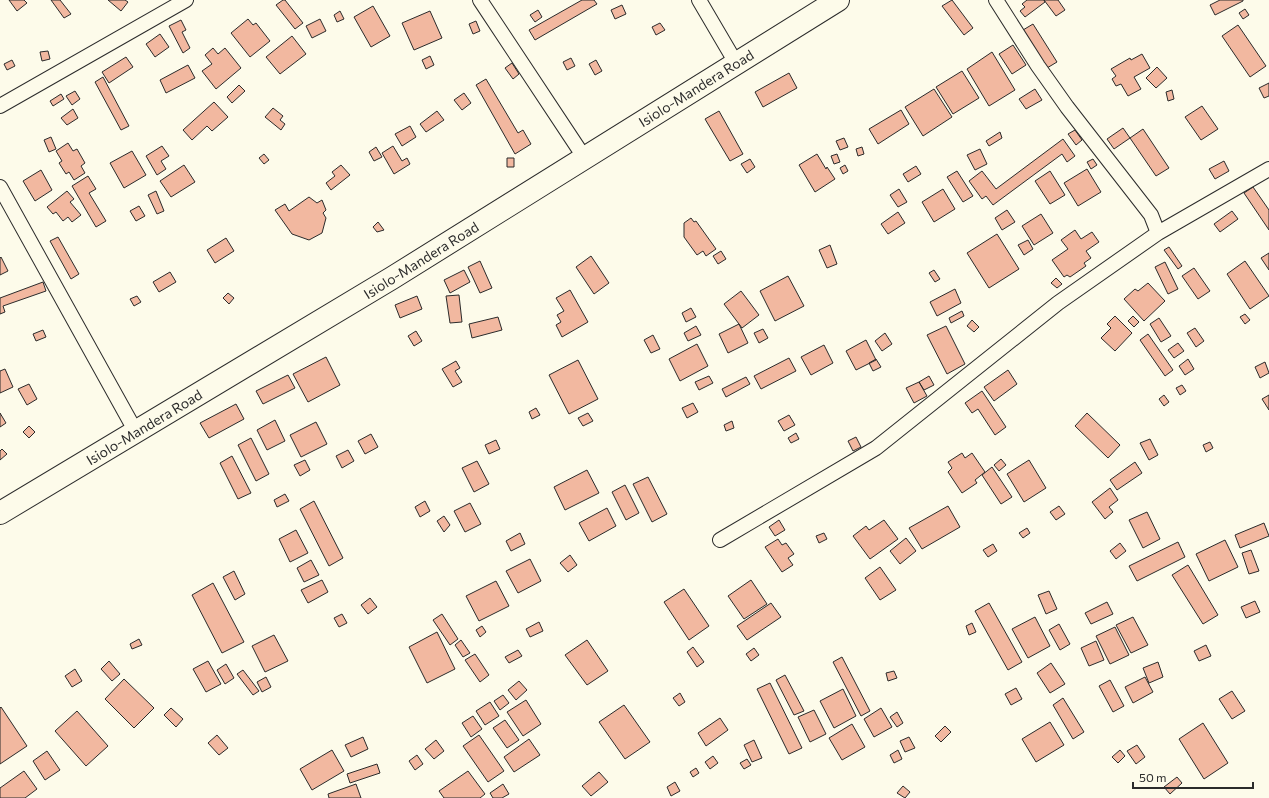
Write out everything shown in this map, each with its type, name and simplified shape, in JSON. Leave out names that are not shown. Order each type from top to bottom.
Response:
[{"type":"highway","name":"Isiolo-Mandera Road","points":[[0,513],[392,278],[838,0]]},
{"type":"street","points":[[0,106],[186,0]]},
{"type":"street","points":[[480,0],[584,157]]},
{"type":"street","points":[[699,0],[736,63]]},
{"type":"street","points":[[996,0],[1063,101],[1151,215],[1158,233]]},
{"type":"street","points":[[720,540],[876,448],[1058,303],[1158,233],[1269,169]]},
{"type":"street","points":[[0,187],[136,432]]},
{"type":"building","points":[[9,0],[24,0],[27,3],[17,11]]},
{"type":"building","points":[[51,0],[60,0],[71,14],[64,18]]},
{"type":"building","points":[[108,0],[125,0],[128,2],[121,11]]},
{"type":"building","points":[[285,0],[303,23],[295,29],[276,5]]},
{"type":"building","points":[[582,0],[594,0],[597,4],[535,40],[529,30]]},
{"type":"building","points":[[952,0],[973,28],[964,35],[942,6]]},
{"type":"building","points":[[1027,0],[1044,0],[1045,2],[1025,17],[1020,11],[1025,7],[1022,4]]},
{"type":"building","points":[[1044,0],[1058,0],[1065,10],[1056,16]]},
{"type":"building","points":[[1220,0],[1243,1],[1215,15],[1210,5]]},
{"type":"building","points":[[622,5],[626,14],[615,19],[611,10]]},
{"type":"building","points":[[373,6],[390,36],[371,47],[354,17]]},
{"type":"building","points":[[1245,9],[1249,15],[1243,19],[1239,13]]},
{"type":"building","points":[[538,10],[542,17],[535,22],[530,15]]},
{"type":"building","points":[[340,11],[344,19],[337,22],[334,15]]},
{"type":"building","points":[[430,11],[442,38],[414,50],[402,23]]},
{"type":"building","points":[[248,19],[253,25],[256,23],[270,41],[250,57],[231,33]]},
{"type":"building","points":[[320,19],[326,31],[312,38],[306,26]]},
{"type":"building","points":[[181,20],[186,30],[182,32],[190,48],[183,53],[169,26]]},
{"type":"building","points":[[476,21],[480,31],[473,34],[469,24]]},
{"type":"building","points":[[660,23],[665,30],[656,35],[652,27]]},
{"type":"building","points":[[1033,24],[1057,62],[1047,68],[1023,30]]},
{"type":"building","points":[[1238,25],[1266,66],[1250,77],[1222,36]]},
{"type":"building","points":[[160,34],[169,47],[155,57],[146,44]]},
{"type":"building","points":[[292,36],[306,54],[280,74],[266,57]]},
{"type":"building","points":[[1013,45],[1026,65],[1012,74],[999,54]]},
{"type":"building","points":[[213,48],[218,54],[225,48],[241,68],[216,89],[202,71],[212,64],[205,55]]},
{"type":"building","points":[[48,51],[50,59],[42,61],[40,52]]},
{"type":"building","points":[[992,52],[1015,90],[989,106],[967,69]]},
{"type":"building","points":[[1142,54],[1150,68],[1134,77],[1141,89],[1128,96],[1121,84],[1116,86],[1112,79],[1116,76],[1111,69],[1130,58],[1131,60]]},
{"type":"building","points":[[430,56],[434,65],[426,69],[422,60]]},
{"type":"building","points":[[126,57],[133,67],[109,83],[102,72]]},
{"type":"building","points":[[571,58],[575,66],[567,70],[563,62]]},
{"type":"building","points":[[12,60],[15,66],[7,70],[4,64]]},
{"type":"building","points":[[596,60],[602,71],[595,75],[589,64]]},
{"type":"building","points":[[512,63],[519,74],[513,79],[505,68]]},
{"type":"building","points":[[188,65],[195,78],[166,93],[160,80]]},
{"type":"building","points":[[1157,67],[1167,78],[1156,88],[1146,78]]},
{"type":"building","points":[[962,71],[979,98],[953,114],[936,87]]},
{"type":"building","points":[[789,73],[797,88],[763,107],[755,92]]},
{"type":"building","points":[[103,77],[129,126],[121,130],[95,82]]},
{"type":"building","points":[[486,79],[518,133],[523,130],[531,144],[515,154],[476,85]]},
{"type":"building","points":[[1269,83],[1269,96],[1264,98],[1259,88]]},
{"type":"building","points":[[239,85],[245,91],[232,103],[227,97]]},
{"type":"building","points":[[934,89],[952,117],[923,136],[905,107]]},
{"type":"building","points":[[1035,89],[1042,100],[1026,109],[1019,99]]},
{"type":"building","points":[[1172,90],[1174,99],[1168,101],[1166,92]]},
{"type":"building","points":[[75,91],[80,99],[72,105],[66,96]]},
{"type":"building","points":[[464,93],[471,103],[462,110],[454,100]]},
{"type":"building","points":[[61,94],[64,99],[53,106],[50,101]]},
{"type":"building","points":[[214,102],[228,117],[212,131],[207,126],[192,140],[183,130]]},
{"type":"building","points":[[1202,106],[1218,129],[1201,140],[1185,117]]},
{"type":"building","points":[[273,108],[283,116],[280,120],[285,124],[281,130],[265,117]]},
{"type":"building","points":[[73,109],[78,118],[67,125],[61,118]]},
{"type":"building","points":[[901,110],[909,124],[878,144],[869,129]]},
{"type":"building","points":[[437,111],[444,120],[426,132],[420,124]]},
{"type":"building","points":[[719,111],[743,154],[730,161],[705,119]]},
{"type":"building","points":[[410,126],[416,137],[402,146],[395,134]]},
{"type":"building","points":[[1123,128],[1130,138],[1114,149],[1107,139]]},
{"type":"building","points":[[1143,129],[1169,168],[1156,176],[1130,138]]},
{"type":"building","points":[[1075,130],[1082,140],[1076,145],[1068,134]]},
{"type":"building","points":[[1000,132],[1002,138],[989,146],[986,141]]},
{"type":"building","points":[[51,137],[56,149],[49,152],[44,140]]},
{"type":"building","points":[[844,138],[848,147],[840,150],[836,141]]},
{"type":"building","points":[[1063,139],[1075,156],[1067,162],[1062,154],[993,205],[986,196],[982,199],[969,181],[982,171],[996,189]]},
{"type":"building","points":[[68,143],[73,151],[77,149],[85,163],[81,166],[85,173],[74,180],[69,172],[66,174],[59,163],[62,161],[56,151]]},
{"type":"building","points":[[162,146],[169,156],[161,161],[166,169],[157,175],[146,156]]},
{"type":"building","points":[[393,146],[402,161],[407,158],[410,164],[394,174],[382,153]]},
{"type":"building","points":[[376,147],[382,157],[374,161],[369,152]]},
{"type":"building","points":[[862,147],[864,154],[858,156],[856,149]]},
{"type":"building","points":[[980,149],[987,164],[975,170],[967,155]]},
{"type":"building","points":[[132,151],[146,175],[124,188],[110,163]]},
{"type":"building","points":[[264,154],[269,160],[264,164],[259,158]]},
{"type":"building","points":[[817,154],[826,169],[827,167],[835,179],[815,192],[799,165]]},
{"type":"building","points":[[837,154],[840,162],[834,164],[831,156]]},
{"type":"building","points":[[507,158],[514,158],[514,167],[507,167]]},
{"type":"building","points":[[750,159],[755,167],[747,173],[741,164]]},
{"type":"building","points":[[1093,159],[1097,165],[1091,169],[1087,162]]},
{"type":"building","points":[[1224,161],[1229,171],[1215,179],[1209,169]]},
{"type":"building","points":[[184,165],[195,182],[171,197],[160,181]]},
{"type":"building","points":[[341,165],[350,175],[331,190],[326,183],[335,176],[332,172]]},
{"type":"building","points":[[845,165],[848,171],[843,174],[840,168]]},
{"type":"building","points":[[916,166],[921,174],[908,182],[903,174]]},
{"type":"building","points":[[1087,169],[1101,192],[1078,206],[1064,183]]},
{"type":"building","points":[[41,170],[52,190],[35,201],[23,181]]},
{"type":"building","points":[[957,171],[973,196],[963,202],[947,177]]},
{"type":"building","points":[[1050,171],[1065,195],[1050,204],[1035,181]]},
{"type":"building","points":[[88,176],[96,189],[89,193],[106,221],[96,227],[72,186]]},
{"type":"building","points":[[1253,187],[1269,210],[1269,230],[1244,193]]},
{"type":"building","points":[[899,189],[907,202],[898,207],[890,195]]},
{"type":"building","points":[[943,189],[955,209],[934,222],[922,202]]},
{"type":"building","points":[[67,191],[74,199],[70,202],[81,215],[72,222],[68,217],[63,221],[56,212],[53,214],[47,207]]},
{"type":"building","points":[[156,191],[164,211],[157,214],[148,195]]},
{"type":"building","points":[[309,197],[317,203],[322,200],[326,210],[323,213],[326,218],[322,233],[309,240],[292,234],[275,210],[285,204],[289,211]]},
{"type":"building","points":[[139,206],[145,216],[136,221],[130,211]]},
{"type":"building","points":[[1007,210],[1015,222],[1002,230],[995,218]]},
{"type":"building","points":[[1232,211],[1238,219],[1220,232],[1214,224]]},
{"type":"building","points":[[898,212],[905,223],[888,234],[881,224]]},
{"type":"building","points":[[1041,214],[1053,233],[1034,245],[1022,226]]},
{"type":"building","points":[[691,218],[694,222],[696,221],[716,249],[706,256],[703,251],[697,255],[684,237],[684,223]]},
{"type":"building","points":[[378,222],[384,230],[377,232],[373,227]]},
{"type":"building","points":[[1075,230],[1081,239],[1092,232],[1099,242],[1086,251],[1091,258],[1084,263],[1086,266],[1070,277],[1067,275],[1064,277],[1052,260],[1068,249],[1061,240]]},
{"type":"building","points":[[997,234],[1019,269],[989,288],[967,253]]},
{"type":"building","points":[[58,237],[79,274],[71,279],[50,241]]},
{"type":"building","points":[[226,238],[234,251],[215,263],[207,250]]},
{"type":"building","points":[[1028,240],[1033,249],[1024,255],[1018,245]]},
{"type":"building","points":[[830,245],[837,264],[827,268],[819,250]]},
{"type":"building","points":[[1169,247],[1182,266],[1178,269],[1164,250]]},
{"type":"building","points":[[721,251],[726,259],[718,264],[713,256]]},
{"type":"building","points":[[1269,253],[1269,270],[1261,258]]},
{"type":"building","points":[[591,256],[609,283],[594,294],[576,267]]},
{"type":"building","points":[[1,257],[8,271],[0,275],[0,258]]},
{"type":"building","points":[[480,261],[492,288],[480,293],[468,267]]},
{"type":"building","points":[[1245,261],[1269,296],[1250,309],[1227,274]]},
{"type":"building","points":[[1165,262],[1178,289],[1168,294],[1155,267]]},
{"type":"building","points":[[1194,268],[1210,291],[1198,299],[1182,276]]},
{"type":"building","points":[[464,270],[470,282],[450,293],[444,280]]},
{"type":"building","points":[[934,270],[940,279],[935,282],[929,273]]},
{"type":"building","points":[[170,272],[176,282],[159,292],[153,282]]},
{"type":"building","points":[[788,276],[804,306],[775,321],[760,291]]},
{"type":"building","points":[[1056,278],[1062,284],[1057,288],[1051,283]]},
{"type":"building","points":[[43,282],[46,291],[3,306],[5,312],[0,314],[0,298]]},
{"type":"building","points":[[1148,283],[1165,301],[1144,321],[1124,299],[1135,289],[1138,291]]},
{"type":"building","points":[[955,289],[961,303],[937,316],[930,302]]},
{"type":"building","points":[[570,290],[588,322],[562,337],[556,325],[561,322],[557,315],[564,311],[556,298]]},
{"type":"building","points":[[741,291],[759,315],[742,328],[724,304]]},
{"type":"building","points":[[228,293],[234,298],[229,304],[223,298]]},
{"type":"building","points":[[459,295],[462,322],[450,323],[446,296]]},
{"type":"building","points":[[137,296],[141,302],[134,306],[130,299]]},
{"type":"building","points":[[417,296],[422,309],[400,318],[395,305]]},
{"type":"building","points":[[691,308],[696,317],[686,322],[682,313]]},
{"type":"building","points":[[962,311],[964,316],[951,323],[949,318]]},
{"type":"building","points":[[1245,314],[1250,320],[1245,324],[1240,317]]},
{"type":"building","points":[[1115,316],[1132,333],[1115,351],[1101,338],[1111,328],[1107,324]]},
{"type":"building","points":[[1133,316],[1139,322],[1134,327],[1128,321]]},
{"type":"building","points":[[498,317],[502,330],[472,338],[469,324]]},
{"type":"building","points":[[1159,318],[1171,336],[1161,342],[1150,324]]},
{"type":"building","points":[[972,320],[979,327],[974,332],[967,326]]},
{"type":"building","points":[[739,324],[748,343],[728,353],[719,334]]},
{"type":"building","points":[[696,326],[701,335],[688,341],[684,333]]},
{"type":"building","points":[[946,326],[965,364],[947,374],[927,335]]},
{"type":"building","points":[[1195,328],[1204,341],[1196,347],[1187,333]]},
{"type":"building","points":[[763,329],[768,338],[759,343],[754,333]]},
{"type":"building","points":[[43,330],[46,337],[36,341],[33,334]]},
{"type":"building","points":[[416,331],[422,341],[414,346],[408,336]]},
{"type":"building","points":[[885,333],[892,344],[882,351],[875,341]]},
{"type":"building","points":[[1148,334],[1173,370],[1165,376],[1140,340]]},
{"type":"building","points":[[653,335],[660,349],[651,353],[644,340]]},
{"type":"building","points":[[866,340],[876,360],[856,370],[846,351]]},
{"type":"building","points":[[1178,343],[1184,351],[1174,358],[1168,350]]},
{"type":"building","points":[[697,344],[708,366],[680,381],[669,359]]},
{"type":"building","points":[[824,345],[833,363],[811,375],[801,357]]},
{"type":"building","points":[[326,357],[340,385],[308,402],[293,374]]},
{"type":"building","points":[[789,358],[796,371],[761,389],[754,376]]},
{"type":"building","points":[[876,359],[881,367],[873,371],[869,363]]},
{"type":"building","points":[[1188,359],[1194,369],[1185,375],[1179,366]]},
{"type":"building","points":[[578,360],[598,399],[569,414],[549,375]]},
{"type":"building","points":[[456,361],[460,368],[455,371],[462,382],[453,387],[442,369]]},
{"type":"building","points":[[1265,362],[1269,373],[1260,378],[1255,367]]},
{"type":"building","points":[[5,369],[13,387],[0,393],[0,371]]},
{"type":"building","points":[[1008,370],[1017,384],[994,401],[984,387]]},
{"type":"building","points":[[288,375],[295,388],[263,404],[256,391]]},
{"type":"building","points":[[709,376],[713,383],[699,390],[695,382]]},
{"type":"building","points":[[929,376],[934,385],[924,390],[919,382]]},
{"type":"building","points":[[746,377],[750,384],[726,397],[722,389]]},
{"type":"building","points":[[919,382],[927,396],[914,403],[906,388]]},
{"type":"building","points":[[29,384],[37,399],[27,405],[18,389]]},
{"type":"building","points":[[1182,385],[1186,391],[1180,395],[1176,388]]},
{"type":"building","points":[[982,391],[1006,427],[995,435],[978,409],[972,413],[965,403]]},
{"type":"building","points":[[1164,395],[1169,402],[1164,406],[1159,399]]},
{"type":"building","points":[[1269,395],[1269,410],[1262,399]]},
{"type":"building","points":[[693,403],[698,412],[687,418],[682,408]]},
{"type":"building","points":[[236,404],[244,419],[209,438],[200,423]]},
{"type":"building","points":[[536,408],[540,415],[532,419],[529,412]]},
{"type":"building","points":[[0,413],[6,423],[0,427]]},
{"type":"building","points":[[588,413],[593,421],[583,426],[578,418]]},
{"type":"building","points":[[1087,413],[1120,445],[1108,458],[1075,426]]},
{"type":"building","points":[[789,415],[795,425],[784,431],[778,421]]},
{"type":"building","points":[[275,420],[285,441],[267,450],[257,430]]},
{"type":"building","points":[[732,421],[734,428],[726,431],[724,425]]},
{"type":"building","points":[[316,422],[327,444],[301,457],[290,435]]},
{"type":"building","points":[[29,426],[35,432],[29,438],[23,432]]},
{"type":"building","points":[[796,433],[799,439],[791,443],[788,438]]},
{"type":"building","points":[[371,434],[378,447],[365,454],[358,441]]},
{"type":"building","points":[[856,437],[861,447],[853,451],[848,441]]},
{"type":"building","points":[[251,438],[269,474],[256,481],[238,445]]},
{"type":"building","points":[[1150,439],[1158,455],[1149,460],[1140,443]]},
{"type":"building","points":[[496,440],[500,449],[489,454],[485,445]]},
{"type":"building","points":[[1210,442],[1213,448],[1206,452],[1203,445]]},
{"type":"building","points":[[2,449],[7,454],[0,460],[0,451]]},
{"type":"building","points":[[348,450],[354,461],[342,468],[336,456]]},
{"type":"building","points":[[962,453],[965,458],[972,453],[985,472],[975,480],[977,483],[962,493],[948,472],[952,468],[948,462]]},
{"type":"building","points":[[232,456],[251,493],[238,499],[220,463]]},
{"type":"building","points":[[1001,459],[1006,465],[999,471],[994,465]]},
{"type":"building","points":[[305,460],[310,470],[300,476],[294,465]]},
{"type":"building","points":[[1029,460],[1046,488],[1024,502],[1007,474]]},
{"type":"building","points":[[477,461],[489,484],[474,492],[462,468]]},
{"type":"building","points":[[1135,462],[1142,473],[1117,490],[1110,480]]},
{"type":"building","points":[[992,467],[1012,497],[1001,504],[982,475]]},
{"type":"building","points":[[587,470],[599,493],[565,510],[554,487]]},
{"type":"building","points":[[648,477],[667,514],[652,522],[633,484]]},
{"type":"building","points":[[625,485],[639,513],[626,520],[612,492]]},
{"type":"building","points":[[1110,488],[1118,500],[1109,507],[1113,512],[1105,519],[1092,502]]},
{"type":"building","points":[[285,494],[289,501],[277,507],[274,500]]},
{"type":"building","points":[[314,501],[343,558],[329,566],[300,509]]},
{"type":"building","points":[[425,501],[430,511],[420,517],[415,507]]},
{"type":"building","points":[[470,503],[481,524],[465,532],[454,511]]},
{"type":"building","points":[[948,506],[960,527],[922,549],[909,528]]},
{"type":"building","points":[[1059,506],[1065,514],[1056,520],[1050,512]]},
{"type":"building","points":[[607,508],[616,526],[589,541],[579,523]]},
{"type":"building","points":[[1147,512],[1160,539],[1143,548],[1129,520]]},
{"type":"building","points":[[444,516],[450,525],[444,532],[437,521]]},
{"type":"building","points":[[779,520],[785,530],[775,536],[769,527]]},
{"type":"building","points":[[884,520],[898,539],[870,559],[853,536],[866,526],[869,530]]},
{"type":"building","points":[[1264,523],[1269,536],[1240,548],[1235,535]]},
{"type":"building","points":[[1027,528],[1030,533],[1023,538],[1019,533]]},
{"type":"building","points":[[296,530],[308,553],[290,562],[279,539]]},
{"type":"building","points":[[520,533],[525,544],[511,551],[506,541]]},
{"type":"building","points":[[824,533],[827,539],[819,543],[816,536]]},
{"type":"building","points":[[906,538],[916,551],[900,564],[890,551]]},
{"type":"building","points":[[778,539],[782,545],[786,543],[794,554],[788,558],[793,565],[782,572],[765,547]]},
{"type":"building","points":[[1225,540],[1238,567],[1209,581],[1196,554]]},
{"type":"building","points":[[1178,542],[1185,557],[1137,581],[1129,566]]},
{"type":"building","points":[[1120,543],[1126,551],[1116,559],[1110,551]]},
{"type":"building","points":[[993,544],[997,551],[988,557],[983,550]]},
{"type":"building","points":[[1251,550],[1259,571],[1249,574],[1242,553]]},
{"type":"building","points":[[570,555],[577,565],[568,572],[560,563]]},
{"type":"building","points":[[530,559],[541,581],[518,593],[506,571]]},
{"type":"building","points":[[311,560],[319,575],[304,582],[297,568]]},
{"type":"building","points":[[1188,565],[1218,615],[1203,624],[1172,575]]},
{"type":"building","points":[[880,567],[896,590],[880,600],[865,578]]},
{"type":"building","points":[[234,571],[245,594],[235,600],[223,577]]},
{"type":"building","points":[[322,580],[328,592],[308,603],[301,590]]},
{"type":"building","points":[[751,580],[767,604],[744,619],[728,596]]},
{"type":"building","points":[[496,581],[509,606],[479,621],[466,596]]},
{"type":"building","points":[[213,583],[244,642],[222,653],[192,595]]},
{"type":"building","points":[[684,589],[709,626],[689,640],[664,602]]},
{"type":"building","points":[[1049,591],[1057,609],[1046,614],[1038,595]]},
{"type":"building","points":[[370,598],[377,607],[368,614],[361,605]]},
{"type":"building","points":[[1255,601],[1260,612],[1246,618],[1241,607]]},
{"type":"building","points":[[1107,602],[1113,614],[1091,624],[1085,613]]},
{"type":"building","points":[[771,603],[781,617],[747,640],[737,626]]},
{"type":"building","points":[[989,603],[1022,662],[1008,670],[975,611]]},
{"type":"building","points":[[342,614],[347,623],[339,627],[334,618]]},
{"type":"building","points":[[442,614],[458,639],[450,645],[433,620]]},
{"type":"building","points":[[1035,617],[1050,646],[1028,658],[1012,629]]},
{"type":"building","points":[[1133,617],[1148,645],[1131,653],[1116,625]]},
{"type":"building","points":[[539,622],[543,631],[530,637],[526,629]]},
{"type":"building","points":[[972,623],[976,632],[969,635],[966,626]]},
{"type":"building","points":[[1059,624],[1070,644],[1060,650],[1049,630]]},
{"type":"building","points":[[482,626],[486,632],[480,637],[476,630]]},
{"type":"building","points":[[1115,627],[1129,655],[1110,664],[1096,636]]},
{"type":"building","points":[[437,632],[455,669],[427,683],[409,647]]},
{"type":"building","points":[[274,635],[288,661],[265,672],[252,646]]},
{"type":"building","points":[[139,639],[142,645],[132,649],[130,644]]},
{"type":"building","points":[[461,640],[470,653],[463,657],[455,645]]},
{"type":"building","points":[[587,640],[608,671],[587,685],[565,655]]},
{"type":"building","points":[[1096,641],[1104,660],[1089,666],[1081,648]]},
{"type":"building","points":[[1206,645],[1211,656],[1199,661],[1194,651]]},
{"type":"building","points":[[693,647],[704,662],[697,667],[687,652]]},
{"type":"building","points":[[754,648],[759,655],[751,661],[746,654]]},
{"type":"building","points":[[518,650],[522,656],[509,663],[505,657]]},
{"type":"building","points":[[475,654],[489,675],[480,682],[465,660]]},
{"type":"building","points":[[842,657],[870,711],[861,716],[833,662]]},
{"type":"building","points":[[109,661],[120,674],[112,681],[101,669]]},
{"type":"building","points":[[208,661],[221,684],[206,692],[193,669]]},
{"type":"building","points":[[1158,662],[1163,677],[1149,683],[1143,668]]},
{"type":"building","points":[[1051,663],[1065,684],[1050,693],[1037,673]]},
{"type":"building","points":[[226,664],[234,678],[225,684],[217,670]]},
{"type":"building","points":[[75,669],[82,681],[72,687],[65,676]]},
{"type":"building","points":[[243,670],[259,691],[253,695],[237,674]]},
{"type":"building","points":[[894,671],[897,678],[888,681],[886,673]]},
{"type":"building","points":[[785,675],[804,711],[794,715],[776,680]]},
{"type":"building","points":[[266,677],[271,687],[262,692],[257,682]]},
{"type":"building","points":[[1145,677],[1153,692],[1133,703],[1125,687]]},
{"type":"building","points":[[124,679],[154,708],[134,728],[105,699]]},
{"type":"building","points":[[1110,680],[1124,706],[1113,712],[1099,686]]},
{"type":"building","points":[[519,681],[527,690],[516,700],[508,690]]},
{"type":"building","points":[[770,683],[802,748],[789,754],[757,689]]},
{"type":"building","points":[[1016,688],[1022,699],[1011,705],[1005,694]]},
{"type":"building","points":[[843,689],[856,716],[834,728],[820,701]]},
{"type":"building","points":[[1232,691],[1245,711],[1232,719],[1219,699]]},
{"type":"building","points":[[680,693],[685,702],[679,706],[673,698]]},
{"type":"building","points":[[503,695],[509,703],[500,710],[494,701]]},
{"type":"building","points":[[1063,698],[1084,732],[1073,739],[1053,705]]},
{"type":"building","points":[[526,700],[541,724],[523,736],[507,712]]},
{"type":"building","points":[[490,702],[499,716],[485,725],[476,711]]},
{"type":"building","points":[[624,705],[650,742],[625,759],[599,722]]},
{"type":"building","points":[[1,707],[27,746],[0,764],[0,708]]},
{"type":"building","points":[[171,708],[183,719],[176,727],[164,715]]},
{"type":"building","points":[[881,708],[892,727],[874,737],[864,719]]},
{"type":"building","points":[[814,710],[826,734],[810,742],[798,717]]},
{"type":"building","points":[[77,711],[108,746],[86,766],[55,731]]},
{"type":"building","points":[[897,712],[903,723],[897,727],[890,717]]},
{"type":"building","points":[[473,716],[482,729],[471,737],[462,723]]},
{"type":"building","points":[[720,718],[728,730],[706,746],[698,733]]},
{"type":"building","points":[[505,720],[519,740],[507,748],[493,728]]},
{"type":"building","points":[[1050,722],[1064,745],[1036,762],[1022,739]]},
{"type":"building","points":[[1203,723],[1228,763],[1204,779],[1179,739]]},
{"type":"building","points":[[852,724],[865,747],[842,760],[829,738]]},
{"type":"building","points":[[945,726],[951,732],[941,742],[935,736]]},
{"type":"building","points":[[217,735],[228,748],[219,755],[208,743]]},
{"type":"building","points":[[479,735],[504,771],[488,782],[463,746]]},
{"type":"building","points":[[363,737],[368,749],[351,757],[345,745]]},
{"type":"building","points":[[909,737],[915,748],[905,752],[900,741]]},
{"type":"building","points":[[529,739],[540,755],[514,772],[504,757]]},
{"type":"building","points":[[436,740],[444,751],[434,759],[425,749]]},
{"type":"building","points":[[754,740],[762,758],[752,762],[744,745]]},
{"type":"building","points":[[1137,745],[1145,757],[1136,764],[1127,751]]},
{"type":"building","points":[[332,750],[344,771],[312,790],[300,769]]},
{"type":"building","points":[[898,750],[902,759],[894,763],[890,755]]},
{"type":"building","points":[[1120,750],[1125,756],[1118,763],[1112,757]]},
{"type":"building","points":[[47,751],[60,770],[45,780],[33,761]]},
{"type":"building","points":[[417,755],[423,764],[415,770],[409,761]]},
{"type":"building","points":[[713,756],[718,763],[710,769],[705,762]]},
{"type":"building","points":[[747,759],[751,765],[744,769],[740,763]]},
{"type":"building","points":[[377,764],[380,773],[350,783],[347,774]]},
{"type":"building","points":[[696,768],[699,773],[693,777],[690,772]]},
{"type":"building","points":[[24,771],[37,789],[25,798],[0,798],[0,788]]},
{"type":"building","points":[[468,771],[485,794],[480,798],[444,798],[439,791]]},
{"type":"building","points":[[599,772],[608,782],[591,796],[582,786]]},
{"type":"building","points":[[1177,777],[1182,783],[1170,794],[1164,787]]},
{"type":"building","points":[[675,782],[680,791],[671,796],[667,787]]},
{"type":"building","points":[[356,784],[361,798],[329,798],[328,794]]},
{"type":"building","points":[[503,784],[509,794],[502,798],[493,798],[490,793]]},
{"type":"building","points":[[903,786],[910,792],[905,798],[897,793]]}]
